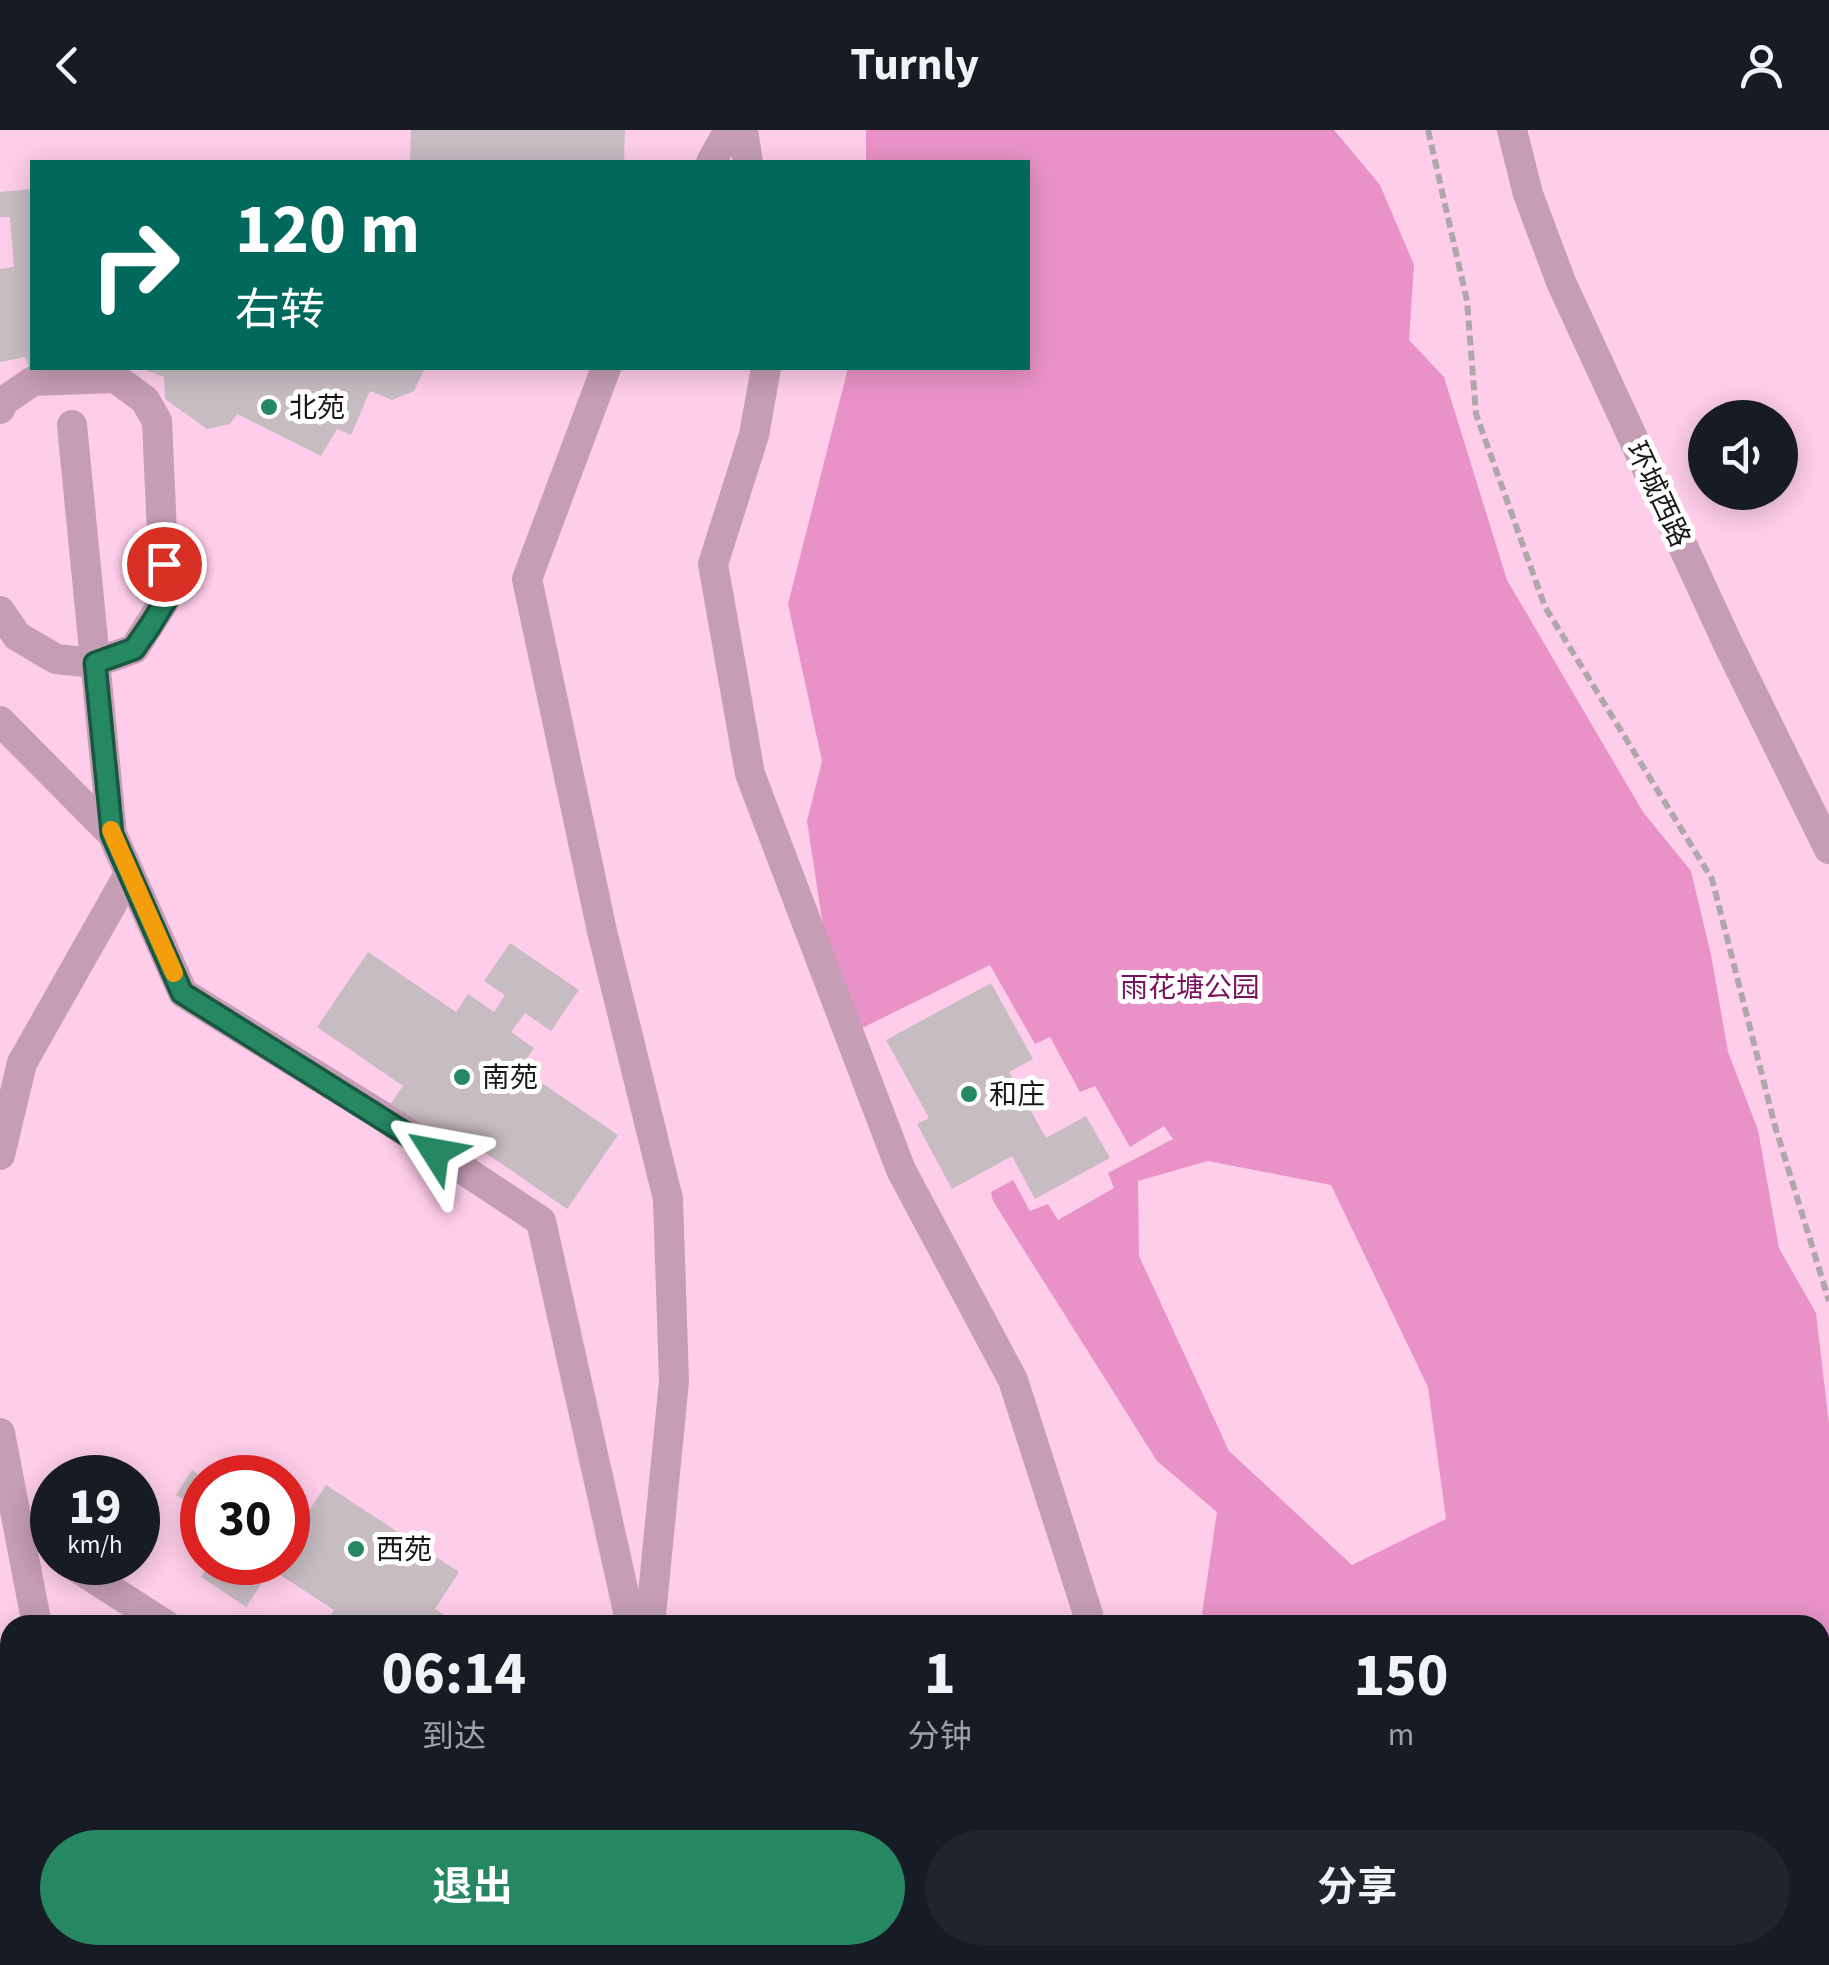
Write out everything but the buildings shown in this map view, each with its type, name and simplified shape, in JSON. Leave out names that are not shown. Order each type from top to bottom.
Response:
[{"type":"street","points":[[712,160],[729,130]]},
{"type":"street","points":[[744,130],[748,160]]},
{"type":"street","name":"环城西路","points":[[1512,130],[1528,194],[1561,282],[1728,644],[1829,849]]},
{"type":"street","points":[[605,370],[527,579],[602,931],[668,1199],[674,1381],[651,1615]]},
{"type":"street","points":[[766,370],[754,435],[713,564],[750,774],[901,1170],[1014,1380],[1088,1615]]},
{"type":"street","points":[[0,409],[4,401],[34,381],[115,378],[145,400],[157,421],[166,600],[134,649],[95,663],[56,660],[17,636],[0,611]]},
{"type":"street","points":[[72,425],[112,834],[182,993],[541,1220],[629,1615]]},
{"type":"street","points":[[0,721],[112,834]]},
{"type":"street","points":[[0,1155],[22,1063],[129,874]]},
{"type":"street","points":[[0,1433],[9,1526],[34,1615]]},
{"type":"street","points":[[104,1585],[150,1615]]},
{"type":"path","points":[[1428,130],[1467,301],[1476,414],[1545,607],[1712,879],[1774,1126],[1829,1300]]},
{"type":"green space","name":"雨花塘公园","points":[[0,130],[1829,130],[1829,1615],[0,1615]]},
{"type":"shaded area","points":[[866,130],[1334,130],[1380,185],[1414,265],[1409,340],[1444,377],[1507,580],[1643,812],[1691,871],[1728,1052],[1758,1130],[1779,1248],[1816,1313],[1829,1424],[1829,1615],[1202,1614],[1217,1512],[1157,1461],[993,1201],[991,1192],[1013,1180],[1030,1211],[1048,1204],[1058,1220],[1114,1188],[1108,1173],[1173,1139],[1164,1126],[1130,1147],[1095,1086],[1080,1092],[1050,1037],[1035,1044],[990,965],[860,1029],[827,953],[807,821],[822,761],[788,604],[847,370],[1030,370],[1030,160],[866,160]],"holes":[[[1208,1161],[1331,1185],[1428,1387],[1446,1519],[1352,1565],[1229,1451],[1139,1256],[1138,1181]]]},
{"type":"slow traffic","points":[[111,830],[174,973]]},
{"type":"place","name":"北苑","points":[[269,407]]},
{"type":"place","name":"南苑","points":[[462,1077]]},
{"type":"place","name":"和庄","points":[[969,1094]]},
{"type":"place","name":"西苑","points":[[356,1549]]},
{"type":"route","points":[[164,564],[166,600],[134,649],[95,663],[112,834],[182,993],[435,1152]]}]
